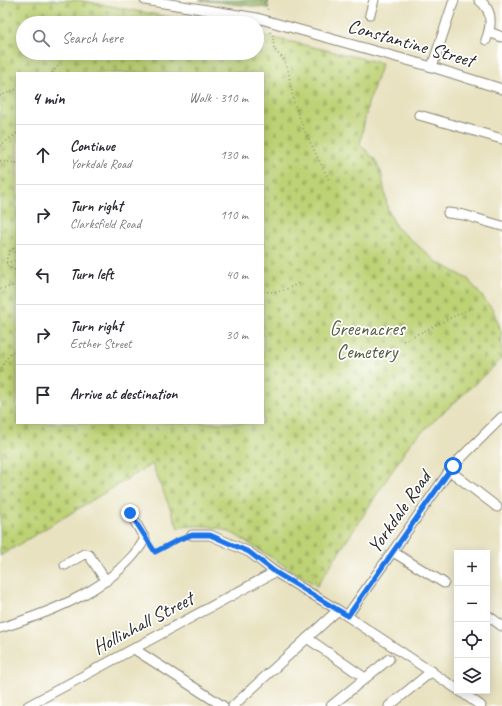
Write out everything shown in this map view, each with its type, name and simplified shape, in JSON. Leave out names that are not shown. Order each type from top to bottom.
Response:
[{"type":"street","name":"Constantine Street","points":[[145,0],[245,16]]},
{"type":"street","points":[[370,14],[374,0]]},
{"type":"street","points":[[432,67],[454,0]]},
{"type":"street","points":[[479,0],[489,10],[491,24],[488,36],[502,37]]},
{"type":"street","name":"Constantine Street","points":[[264,20],[432,67],[502,89]]},
{"type":"street","points":[[419,115],[502,139]]},
{"type":"street","points":[[448,213],[464,215],[502,226]]},
{"type":"street","name":"Yorkdale Road","points":[[348,616],[450,471],[502,417]]},
{"type":"street","points":[[450,471],[497,507]]},
{"type":"street","points":[[0,628],[40,616],[106,581],[136,554],[146,539],[130,513]]},
{"type":"street","points":[[192,535],[210,535],[249,552],[275,572],[348,616],[454,687]]},
{"type":"street","points":[[393,552],[444,583]]},
{"type":"street","points":[[65,565],[84,554],[89,554],[106,581]]},
{"type":"street","name":"Hollinhall Street","points":[[28,706],[275,572]]},
{"type":"street","points":[[233,706],[338,610]]},
{"type":"street","points":[[490,617],[502,626]]},
{"type":"street","points":[[307,638],[365,678]]},
{"type":"street","points":[[134,649],[223,706]]},
{"type":"street","points":[[335,705],[389,659]]},
{"type":"street","points":[[389,706],[432,671]]},
{"type":"street","points":[[464,694],[481,706]]},
{"type":"path","points":[[260,0],[266,4]]},
{"type":"path","points":[[266,0],[270,22],[269,28],[273,36],[274,49],[284,60],[294,103],[304,130],[329,180]]},
{"type":"path","points":[[54,72],[58,66]]},
{"type":"path","points":[[0,96],[16,89]]},
{"type":"path","points":[[0,146],[16,134]]},
{"type":"path","points":[[0,161],[16,163]]},
{"type":"path","points":[[6,264],[7,253],[16,247]]},
{"type":"path","points":[[13,248],[16,256]]},
{"type":"path","points":[[6,264],[16,259]]},
{"type":"path","points":[[6,264],[11,269],[16,271]]},
{"type":"path","points":[[264,291],[276,293],[282,292],[299,283]]},
{"type":"path","points":[[1,290],[16,285]]},
{"type":"path","points":[[403,341],[471,308]]},
{"type":"path","points":[[0,372],[5,360],[16,349]]},
{"type":"path","points":[[146,539],[155,552],[178,540],[192,535]]},
{"type":"green space","name":"Greenacres Cemetery","points":[[0,0],[78,0],[163,16],[16,16],[16,60],[264,60],[264,36],[382,63],[368,104],[360,144],[375,160],[381,172],[388,210],[396,227],[437,262],[468,279],[493,310],[502,333],[502,359],[411,442],[317,586],[234,534],[207,526],[178,528],[152,464],[0,556]]},
{"type":"green space","points":[[199,0],[268,0],[268,8]]},
{"type":"green space","points":[[264,558],[316,591],[314,594],[263,560]]},
{"type":"route","points":[[130,513],[155,552],[178,540],[192,535],[210,535],[249,552],[275,572],[348,616],[453,466]]}]
